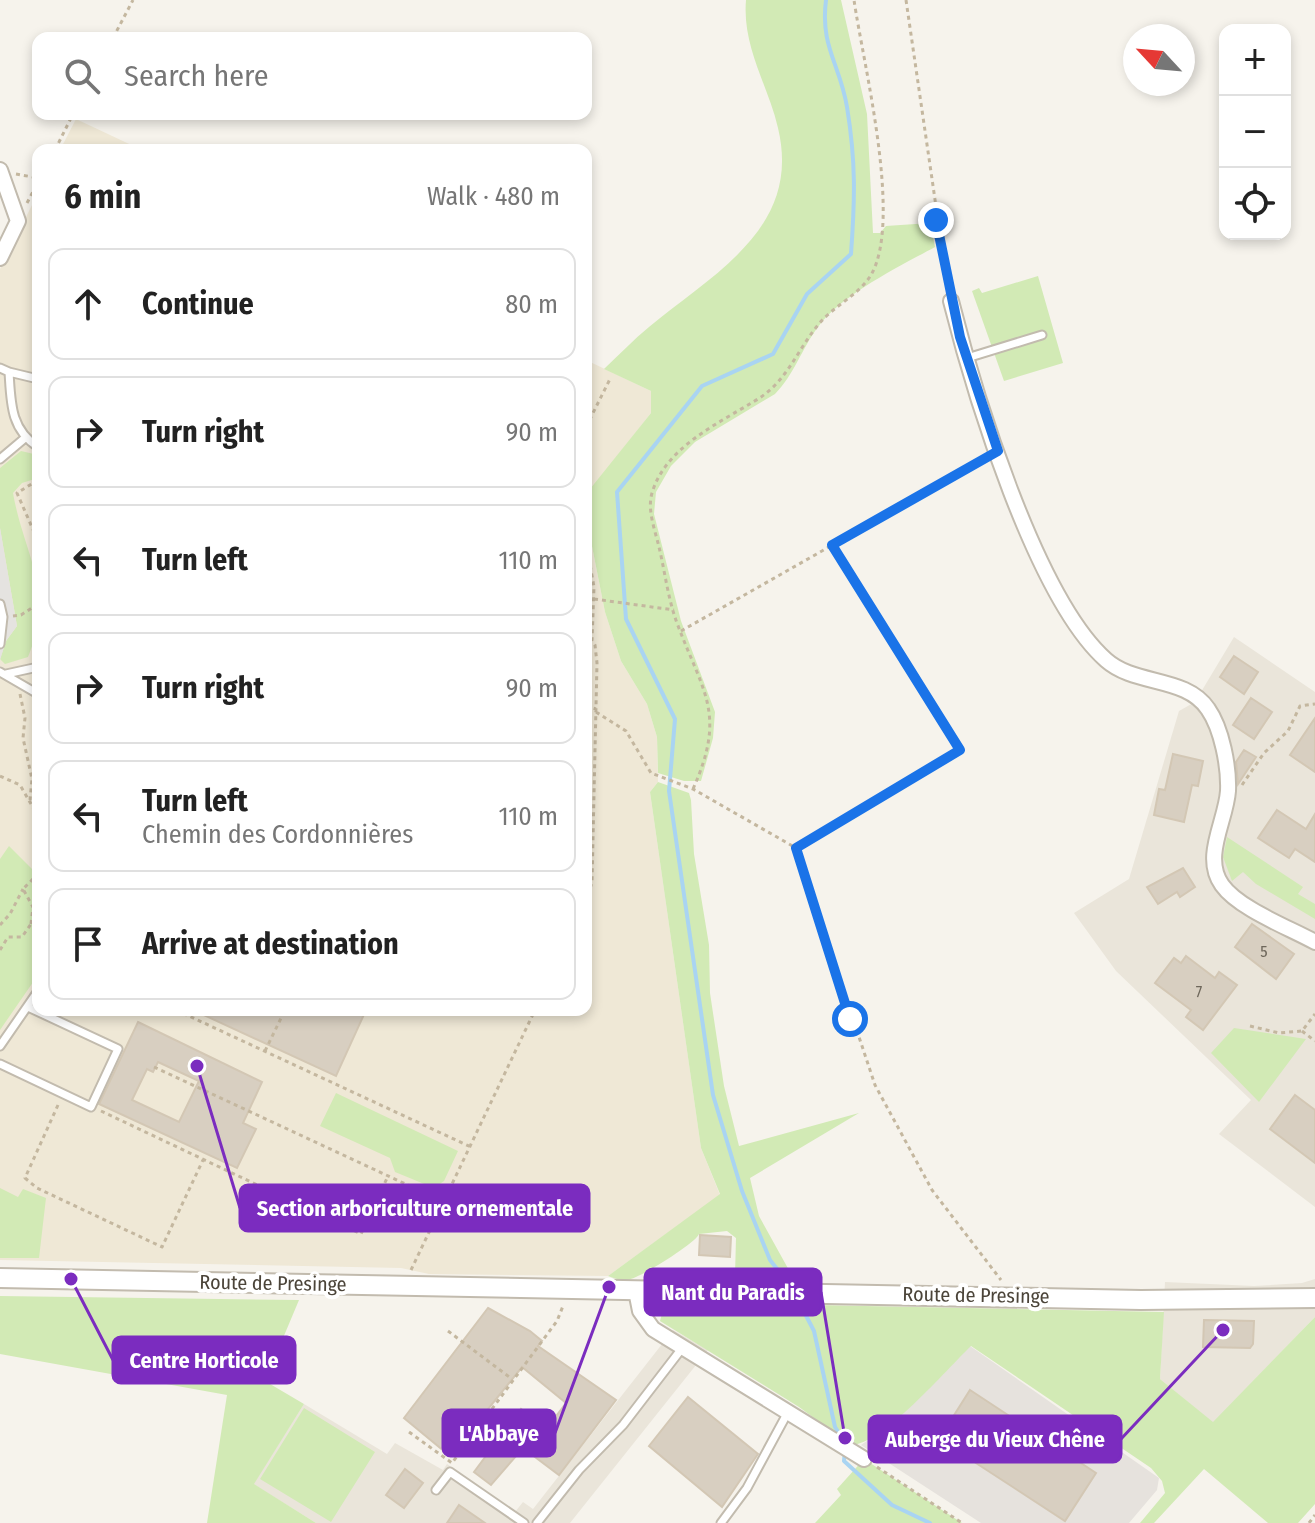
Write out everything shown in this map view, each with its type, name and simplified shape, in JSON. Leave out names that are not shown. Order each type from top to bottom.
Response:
[{"type":"street","points":[[0,170],[18,221],[0,258]]},
{"type":"street","points":[[951,301],[967,358],[1030,538],[1068,609],[1098,651],[1114,666],[1133,676],[1176,687],[1203,702],[1214,722],[1225,762],[1228,791],[1214,853],[1222,884],[1243,903],[1315,942]]},
{"type":"street","name":"Route de Presinge","points":[[0,1278],[545,1290],[585,1286],[636,1291],[1141,1300],[1315,1298]]},
{"type":"street","points":[[636,1291],[646,1322],[864,1459]]},
{"type":"lane","points":[[967,358],[1042,335]]},
{"type":"lane","points":[[0,368],[32,378]]},
{"type":"lane","points":[[9,372],[11,408],[25,438],[32,443]]},
{"type":"lane","points":[[0,459],[25,438]]},
{"type":"lane","points":[[0,604],[0,644]]},
{"type":"lane","points":[[3,673],[32,668]]},
{"type":"lane","points":[[3,673],[32,690]]},
{"type":"lane","points":[[0,1046],[32,1001]]},
{"type":"lane","points":[[28,1007],[32,1009]]},
{"type":"lane","points":[[0,1064],[91,1107],[118,1049],[47,1016]]},
{"type":"lane","points":[[537,1523],[579,1470],[623,1425],[683,1347]]},
{"type":"lane","points":[[721,1523],[747,1488],[788,1411]]},
{"type":"lane","points":[[436,1490],[450,1472],[524,1523]]},
{"type":"path","points":[[116,32],[133,0]]},
{"type":"path","points":[[693,789],[701,771],[712,716],[705,688],[674,610],[650,508],[652,493],[660,476],[686,444],[778,386],[817,326],[861,287],[874,268],[881,228],[878,147],[854,0]]},
{"type":"path","points":[[906,0],[936,220],[951,301]]},
{"type":"path","points":[[58,144],[70,120]]},
{"type":"path","points":[[0,170],[32,177]]},
{"type":"path","points":[[592,415],[611,377]]},
{"type":"path","points":[[681,631],[998,451]]},
{"type":"path","points":[[32,484],[17,493],[32,527]]},
{"type":"path","points":[[796,848],[960,750],[832,545]]},
{"type":"path","points":[[592,585],[592,640],[597,663],[592,882]]},
{"type":"path","points":[[594,599],[674,610]]},
{"type":"path","points":[[24,613],[32,607]]},
{"type":"path","points":[[23,685],[23,738],[32,779],[30,800]]},
{"type":"path","points":[[1228,791],[1248,780],[1264,753],[1288,731],[1302,704],[1315,704]]},
{"type":"path","points":[[592,708],[626,731],[647,770],[660,778],[693,789],[796,848],[875,1085],[932,1190],[1001,1280],[1005,1296]]},
{"type":"path","points":[[0,776],[16,781],[32,804]]},
{"type":"path","points":[[0,925],[32,880]]},
{"type":"path","points":[[23,889],[32,905]]},
{"type":"path","points":[[0,950],[8,937],[26,934],[32,916]]},
{"type":"path","points":[[1302,1031],[1315,1014]]},
{"type":"path","points":[[189,1016],[471,1147]]},
{"type":"path","points":[[265,1051],[282,1016]]},
{"type":"path","points":[[404,1286],[532,1016]]},
{"type":"path","points":[[1250,1026],[1279,1033],[1302,1031],[1315,1041]]},
{"type":"path","points":[[154,1067],[442,1201]]},
{"type":"path","points":[[63,1094],[25,1178],[61,1200],[162,1247],[203,1160]]},
{"type":"path","points":[[91,1107],[361,1234],[388,1176]]},
{"type":"path","points":[[409,1432],[452,1463],[560,1314]]},
{"type":"path","points":[[448,1331],[514,1380]]},
{"type":"path","points":[[864,1459],[962,1523]]},
{"type":"path","points":[[1309,1523],[1315,1515]]},
{"type":"shaded area","points":[[78,120],[129,144],[63,144]]},
{"type":"shaded area","points":[[32,205],[32,1016],[592,1016],[592,546],[605,612],[621,661],[647,704],[657,737],[658,782],[650,792],[701,1148],[720,1195],[608,1276],[429,1274],[401,1268],[0,1260],[0,269]]},
{"type":"shaded area","points":[[592,363],[651,391],[651,413],[592,488]]},
{"type":"shaded area","points":[[0,528],[17,626],[6,641],[0,660]]},
{"type":"shaded area","points":[[1234,637],[1315,692],[1315,1207],[1219,1134],[1251,1100],[1116,971],[1074,913],[1129,879],[1179,711],[1195,702]]},
{"type":"shaded area","points":[[1315,1279],[1315,1317],[1213,1423],[1160,1379],[1165,1282],[1254,1286],[1302,1283]]},
{"type":"shaded area","points":[[673,1330],[708,1350],[570,1523],[316,1523],[253,1484],[304,1404],[387,1454],[395,1443],[443,1470],[447,1464],[515,1512],[523,1502],[533,1509]]},
{"type":"shaded area","points":[[970,1346],[1159,1478],[1157,1490],[1129,1523],[981,1523],[861,1445],[883,1430]],"holes":[[[971,1391],[1096,1473],[1064,1521],[939,1439]]]},
{"type":"green space","points":[[746,0],[841,0],[867,114],[873,233],[880,233],[886,226],[930,223],[935,247],[872,282],[828,315],[775,394],[695,442],[671,466],[656,492],[654,514],[681,621],[715,712],[713,738],[701,781],[684,781],[658,773],[657,737],[647,704],[621,661],[605,612],[592,546],[592,487],[651,413],[651,391],[604,369],[643,332],[725,267],[747,245],[765,221],[777,194],[782,163],[778,128],[752,50]]},
{"type":"green space","points":[[1038,276],[1063,363],[1004,381],[972,291],[979,288],[982,293]]},
{"type":"green space","points":[[21,451],[32,454],[32,480],[22,483],[13,493],[32,564],[32,645],[28,657],[5,664],[0,659],[6,641],[17,626],[0,528],[0,468]]},
{"type":"green space","points":[[658,782],[689,793],[691,800],[694,854],[709,945],[710,993],[724,1086],[739,1146],[859,1113],[750,1178],[759,1216],[795,1281],[675,1280],[677,1275],[735,1275],[736,1238],[727,1231],[699,1234],[679,1252],[633,1278],[622,1280],[608,1276],[720,1194],[701,1148],[650,792]]},
{"type":"green space","points":[[1227,837],[1303,887],[1298,894],[1315,904],[1315,919],[1256,884],[1243,872],[1232,881],[1223,857]]},
{"type":"green space","points":[[9,846],[32,869],[32,984],[0,1030],[0,859]]},
{"type":"green space","points":[[1234,1028],[1306,1039],[1259,1102],[1211,1053]]},
{"type":"green space","points":[[336,1093],[458,1151],[444,1181],[434,1188],[395,1172],[390,1158],[320,1126]]},
{"type":"green space","points":[[0,1188],[18,1197],[23,1189],[46,1198],[39,1258],[0,1258]]},
{"type":"green space","points":[[0,1296],[299,1300],[265,1381],[304,1404],[254,1484],[316,1523],[207,1523],[227,1395],[0,1354]]},
{"type":"green space","points":[[665,1302],[1164,1312],[1160,1379],[1213,1422],[1315,1317],[1315,1504],[1298,1523],[1268,1523],[1204,1469],[1154,1523],[1140,1523],[1165,1493],[1162,1481],[1151,1468],[971,1346],[896,1420],[864,1442],[851,1445],[799,1407],[660,1321]]},
{"type":"green space","points":[[304,1408],[375,1452],[331,1522],[260,1479]]},
{"type":"green space","points":[[864,1459],[962,1523],[815,1523],[841,1495],[837,1489]]},
{"type":"building","points":[[1234,656],[1258,672],[1244,694],[1220,677]]},
{"type":"building","points":[[1251,698],[1272,712],[1254,739],[1233,725]]},
{"type":"building","points":[[1315,718],[1315,772],[1290,755]]},
{"type":"building","points":[[1244,750],[1256,757],[1238,784],[1236,762]]},
{"type":"building","points":[[1173,754],[1203,761],[1198,786],[1192,785],[1184,822],[1154,815],[1159,789],[1165,790]]},
{"type":"building","points":[[1277,810],[1306,829],[1315,814],[1315,862],[1295,849],[1289,858],[1258,838]]},
{"type":"building","points":[[1183,868],[1195,887],[1180,897],[1177,892],[1158,904],[1147,887]]},
{"type":"building","points":[[1252,924],[1294,954],[1276,979],[1235,947]]},
{"type":"building","points":[[1186,956],[1215,978],[1219,972],[1237,985],[1203,1030],[1186,1017],[1191,1010],[1155,983],[1174,958],[1181,963]]},
{"type":"building","points":[[206,1016],[363,1016],[336,1076]]},
{"type":"building","points":[[138,1022],[262,1082],[243,1123],[256,1129],[237,1168],[99,1104]],"holes":[[[158,1062],[199,1081],[179,1122],[132,1100],[147,1069],[153,1072]]]},
{"type":"building","points":[[1295,1095],[1315,1110],[1315,1163],[1270,1129]]},
{"type":"building","points":[[700,1235],[731,1237],[730,1257],[699,1255]]},
{"type":"building","points":[[488,1308],[530,1331],[542,1341],[538,1346],[616,1400],[559,1475],[523,1448],[491,1485],[474,1472],[521,1409],[547,1428],[566,1403],[522,1367],[450,1456],[404,1418]]},
{"type":"building","points":[[1204,1320],[1254,1321],[1253,1344],[1250,1348],[1203,1347]]},
{"type":"building","points":[[970,1390],[1096,1473],[1065,1521],[939,1439]]},
{"type":"building","points":[[688,1397],[758,1454],[722,1507],[649,1446]]},
{"type":"building","points":[[405,1469],[423,1483],[404,1508],[386,1495]]},
{"type":"building","points":[[459,1505],[485,1523],[447,1523]]},
{"type":"waterway","points":[[785,1279],[770,1260],[742,1191],[713,1095],[669,791],[675,719],[626,619],[617,492],[702,386],[773,354],[807,294],[851,254],[854,198],[852,145],[844,92],[828,43],[826,0]]},
{"type":"waterway","points":[[801,1306],[814,1331],[835,1427],[845,1442]]},
{"type":"waterway","points":[[845,1450],[844,1461],[892,1505],[930,1523]]},
{"type":"place","name":"Section arboriculture ornementale","points":[[197,1066]]},
{"type":"place","name":"Centre Horticole","points":[[71,1279]]},
{"type":"place","name":"L'Abbaye","points":[[609,1287]]},
{"type":"place","name":"Auberge du Vieux Chêne","points":[[1223,1330]]},
{"type":"place","name":"Nant du Paradis","points":[[845,1438]]},
{"type":"route","points":[[850,1019],[796,848],[960,750],[832,545],[998,451],[960,337],[936,220]]}]
